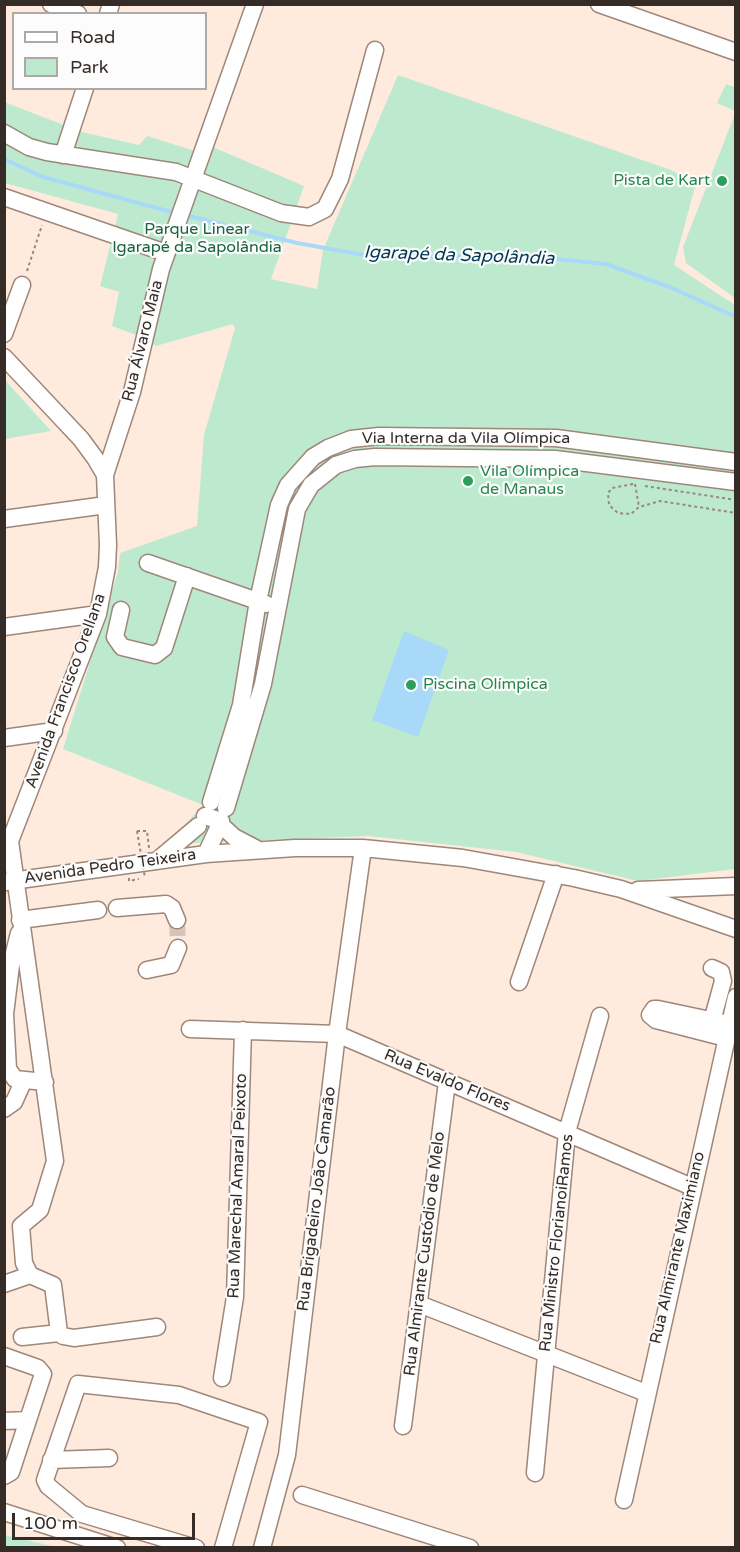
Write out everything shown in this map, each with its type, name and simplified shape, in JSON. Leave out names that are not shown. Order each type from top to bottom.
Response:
[{"type":"street","points":[[51,4],[73,12]]},
{"type":"street","name":"Rua Álvaro Maia","points":[[105,475],[132,392],[154,290],[255,4]]},
{"type":"street","points":[[599,4],[735,52]]},
{"type":"street","points":[[4,133],[29,147],[63,155],[161,169],[189,186],[291,216],[300,218],[317,215],[330,202],[340,179],[375,50]]},
{"type":"street","points":[[63,155],[84,90]]},
{"type":"street","points":[[4,197],[166,253]]},
{"type":"street","points":[[4,334],[22,285]]},
{"type":"street","points":[[4,357],[81,439],[105,475]]},
{"type":"street","points":[[419,456],[420,437]]},
{"type":"street","points":[[486,437],[486,458]]},
{"type":"street","name":"Via Interna da Vila Olímpica","points":[[249,706],[258,601],[279,505],[298,471],[328,448],[351,439],[556,438],[639,447],[735,462]]},
{"type":"street","points":[[636,476],[639,447]]},
{"type":"street","name":"Via Interna da Vila Olímpica","points":[[213,816],[279,608],[293,522],[302,496],[311,485],[336,465],[355,459],[419,456],[555,459],[636,476],[735,482]]},
{"type":"street","name":"Avenida Francisco Orellana","points":[[30,1275],[24,1263],[21,1226],[40,1210],[55,1161],[21,923],[8,878],[7,841],[54,731],[98,614],[107,567],[105,475]]},
{"type":"street","points":[[4,519],[106,505]]},
{"type":"street","points":[[148,563],[279,608]]},
{"type":"street","points":[[121,610],[115,638],[122,647],[155,654],[164,648],[187,576]]},
{"type":"street","points":[[4,627],[98,614]]},
{"type":"street","points":[[4,738],[54,731]]},
{"type":"street","points":[[155,859],[213,816],[234,837],[258,849]]},
{"type":"street","name":"Avenida Pedro Teixeira","points":[[206,854],[199,839],[213,816]]},
{"type":"street","name":"Avenida Pedro Teixeira","points":[[8,878],[155,859],[258,849],[363,848],[463,858],[556,874],[621,889],[735,929]]},
{"type":"street","name":"Rua Brigadeiro João Camarão","points":[[262,1548],[287,1455],[337,1034],[363,848]]},
{"type":"street","points":[[519,982],[556,874]]},
{"type":"street","points":[[621,889],[678,890],[735,886]]},
{"type":"street","points":[[117,908],[166,904],[172,908],[177,920]]},
{"type":"street","points":[[45,1082],[23,1082],[11,1076],[5,1040],[7,988],[21,923],[98,910]]},
{"type":"street","points":[[147,970],[171,965],[178,948]]},
{"type":"street","points":[[712,968],[721,972],[723,981],[712,1021]]},
{"type":"street","name":"Rua Almirante Maximiano","points":[[624,1500],[735,997]]},
{"type":"street","points":[[658,1009],[712,1021],[728,1031],[656,1020],[650,1015],[651,1011],[658,1009]]},
{"type":"street","name":"Rua Ministro FlorianoiRamos","points":[[535,1473],[567,1132],[600,1016]]},
{"type":"street","name":"Rua Evaldo Flores","points":[[190,1029],[337,1034],[692,1187]]},
{"type":"street","name":"Rua Marechal Amaral Peixoto","points":[[222,1378],[236,1286],[243,1030]]},
{"type":"street","points":[[4,1109],[14,1102],[23,1082]]},
{"type":"street","name":"Rua Almirante Custódio de Melo","points":[[404,1426],[447,1082]]},
{"type":"street","points":[[4,1284],[30,1275],[53,1285],[59,1333]]},
{"type":"street","points":[[419,1304],[646,1393]]},
{"type":"street","points":[[22,1337],[59,1333],[74,1338],[157,1327]]},
{"type":"street","points":[[4,1356],[42,1370],[11,1472],[4,1476]]},
{"type":"street","points":[[196,1548],[82,1514],[45,1483],[74,1388],[81,1383],[179,1395],[257,1420],[260,1425],[224,1548]]},
{"type":"street","points":[[4,1421],[28,1420]]},
{"type":"street","points":[[51,1460],[109,1458]]},
{"type":"street","points":[[302,1495],[470,1548]]},
{"type":"street","points":[[4,1501],[34,1511],[55,1525]]},
{"type":"street","points":[[55,1525],[70,1506]]},
{"type":"street","points":[[4,1512],[55,1525],[117,1548]]},
{"type":"path","points":[[22,285],[46,212]]},
{"type":"path","points":[[735,500],[636,476],[612,488],[608,493],[609,505],[618,513],[631,514],[639,507],[660,501],[735,513]]},
{"type":"path","points":[[636,476],[639,507]]},
{"type":"path","points":[[129,881],[145,878],[137,831],[147,831],[155,859]]},
{"type":"green space","name":"Vila Olímpica de Manaus","points":[[398,75],[671,170],[696,183],[674,265],[735,305],[735,869],[638,881],[516,852],[368,836],[168,844],[203,805],[63,749],[118,572],[120,553],[197,526],[204,435],[235,328],[233,324],[156,346],[147,339],[112,326],[119,292],[100,286],[118,214],[5,183],[4,102],[82,132],[139,145],[147,136],[205,154],[208,145],[304,186],[271,279],[317,289],[323,250]]},
{"type":"green space","points":[[726,84],[735,87],[735,111],[717,103]]},
{"type":"green space","name":"Pista de Kart","points":[[735,114],[736,298],[686,263],[683,247]]},
{"type":"green space","points":[[5,380],[51,431],[5,439]]},
{"type":"green space","points":[[5,1535],[56,1547],[5,1547]]},
{"type":"water","name":"Piscina Olímpica","points":[[404,631],[449,650],[418,737],[372,720]]},
{"type":"waterway","name":"Igarapé da Sapolândia","points":[[4,159],[43,177],[175,213]]},
{"type":"waterway","name":"Igarapé da Sapolândia","points":[[185,215],[297,243],[370,256],[536,257],[606,264],[672,288],[736,317]]},
{"type":"tunnel","points":[[177,920],[178,948]]},
{"type":"place","name":"Pista de Kart","points":[[722,181]]},
{"type":"place","name":"Vila Olímpica de Manaus","points":[[468,481]]},
{"type":"place","name":"Piscina Olímpica","points":[[411,685]]},
{"type":"park label","name":"Parque Linear Igarapé da Sapolândia","points":[[197,239]]}]
